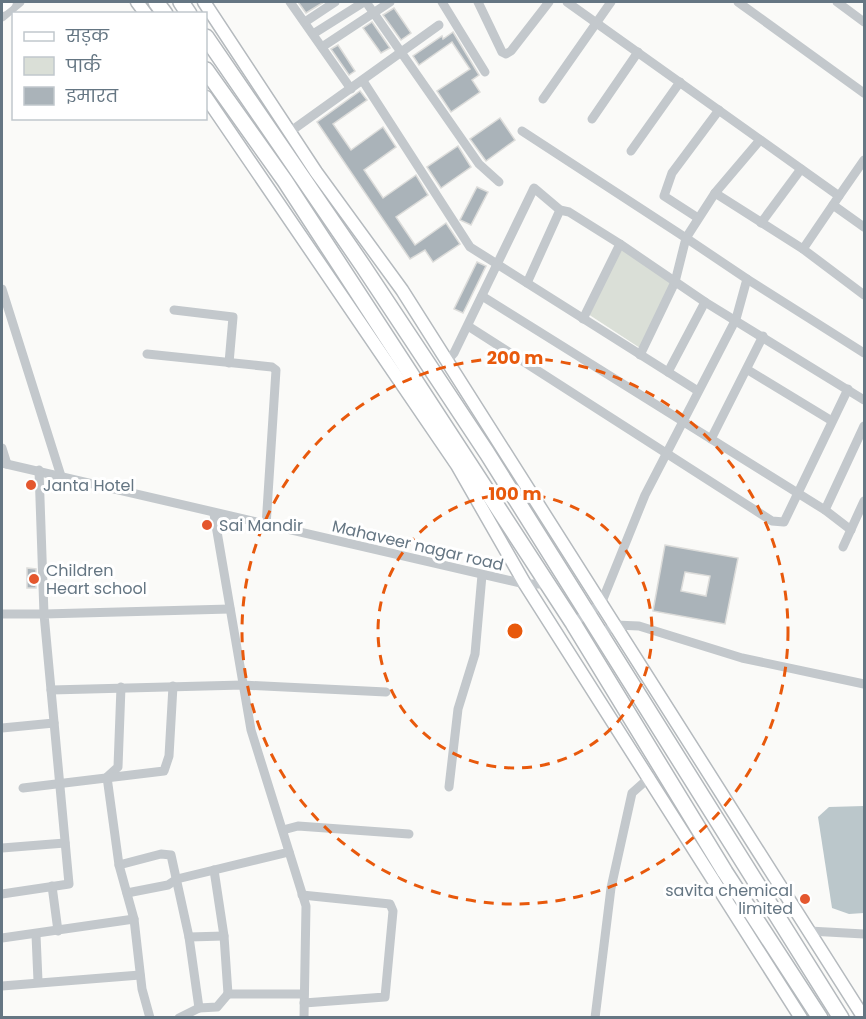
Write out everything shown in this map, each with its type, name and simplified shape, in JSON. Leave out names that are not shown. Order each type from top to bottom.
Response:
[{"type":"highway","points":[[207,38],[363,266],[480,443],[841,1017]]},
{"type":"highway","points":[[207,71],[285,181],[573,623],[725,872],[820,1017]]},
{"type":"main road","points":[[2,6],[7,2]]},
{"type":"main road","points":[[204,2],[402,290],[864,1017]]},
{"type":"main road","points":[[207,98],[457,465],[525,584],[801,1017]]},
{"type":"street","points":[[2,17],[20,2]]},
{"type":"street","points":[[305,22],[335,2]]},
{"type":"street","points":[[313,34],[365,2],[479,164],[499,183]]},
{"type":"street","points":[[322,47],[390,2]]},
{"type":"street","points":[[442,2],[485,72]]},
{"type":"street","points":[[478,2],[502,52],[506,54],[511,51],[549,2]]},
{"type":"street","points":[[567,2],[839,196]]},
{"type":"street","points":[[543,99],[611,2]]},
{"type":"street","points":[[738,2],[864,93]]},
{"type":"street","points":[[837,2],[864,22]]},
{"type":"street","points":[[296,3],[305,22],[351,89]]},
{"type":"street","points":[[291,131],[439,26]]},
{"type":"street","points":[[592,119],[638,52]]},
{"type":"street","points":[[363,81],[470,248],[698,392]]},
{"type":"street","points":[[631,151],[680,82]]},
{"type":"street","points":[[698,218],[664,196],[672,173],[719,110]]},
{"type":"street","points":[[522,131],[864,353]]},
{"type":"street","points":[[640,355],[675,282],[686,238],[715,194],[760,140]]},
{"type":"street","points":[[803,249],[864,160]]},
{"type":"street","points":[[761,223],[801,169]]},
{"type":"street","points":[[447,362],[468,326],[534,188],[560,210],[569,212],[705,302],[864,400]]},
{"type":"street","points":[[715,194],[803,249],[864,295]]},
{"type":"street","points":[[833,206],[864,227]]},
{"type":"street","points":[[527,283],[560,210]]},
{"type":"street","points":[[583,319],[620,244]]},
{"type":"street","points":[[573,623],[601,604],[645,495],[736,319],[747,279]]},
{"type":"street","points":[[2,289],[61,476]]},
{"type":"street","points":[[482,296],[825,510],[851,530]]},
{"type":"street","points":[[668,372],[705,302]]},
{"type":"street","points":[[174,310],[233,317],[229,363]]},
{"type":"street","points":[[468,326],[772,520],[784,522],[848,389]]},
{"type":"street","points":[[711,439],[748,370],[763,336]]},
{"type":"street","points":[[147,354],[276,370],[266,526]]},
{"type":"street","points":[[748,370],[832,421]]},
{"type":"street","points":[[825,510],[864,426]]},
{"type":"street","points":[[2,448],[4,464]]},
{"type":"street","name":"Mahaveer nagar road","points":[[4,464],[39,470],[214,514],[482,575],[525,584],[547,585]]},
{"type":"street","points":[[2,894],[69,884],[44,614],[39,470]]},
{"type":"street","points":[[843,547],[864,501]]},
{"type":"street","points":[[214,514],[251,730],[306,906],[304,1017]]},
{"type":"street","points":[[449,787],[458,709],[474,654],[482,575]]},
{"type":"street","points":[[2,614],[230,609]]},
{"type":"street","points":[[601,634],[615,625],[639,626],[742,658],[864,684]]},
{"type":"street","points":[[51,690],[243,685],[386,692]]},
{"type":"street","points":[[23,788],[156,773],[167,769],[172,686]]},
{"type":"street","points":[[107,777],[118,767],[121,687]]},
{"type":"street","points":[[2,728],[54,723]]},
{"type":"street","points":[[107,777],[119,865],[134,919],[140,975],[150,1017]]},
{"type":"street","points":[[595,1017],[611,888],[632,793],[650,777]]},
{"type":"street","points":[[283,830],[298,826],[409,834]]},
{"type":"street","points":[[2,848],[65,843]]},
{"type":"street","points":[[127,893],[168,885],[177,879],[289,852]]},
{"type":"street","points":[[119,865],[169,853],[173,860],[189,937],[199,1008]]},
{"type":"street","points":[[179,1017],[199,1008],[217,1007],[228,994],[224,936],[214,870]]},
{"type":"street","points":[[52,886],[58,931]]},
{"type":"street","points":[[228,994],[304,999],[385,997],[393,911],[390,904],[302,895]]},
{"type":"street","points":[[2,938],[36,935],[134,919]]},
{"type":"street","points":[[809,931],[864,934]]},
{"type":"street","points":[[36,935],[38,981]]},
{"type":"street","points":[[189,937],[224,936]]},
{"type":"street","points":[[2,986],[38,981],[140,975]]},
{"type":"street","points":[[217,1007],[220,1017]]},
{"type":"green space","points":[[622,249],[675,282],[640,348],[588,314]]},
{"type":"shaded area","points":[[864,806],[864,913],[849,914],[832,908],[818,817],[829,807]]},
{"type":"building","points":[[298,2],[324,2],[306,13]]},
{"type":"building","points":[[394,8],[411,33],[401,40],[383,15]]},
{"type":"building","points":[[372,22],[390,48],[381,53],[363,28]]},
{"type":"building","points":[[453,32],[479,75],[472,80],[480,92],[451,112],[437,91],[470,69],[452,42],[419,65],[413,56],[442,36],[443,39]]},
{"type":"building","points":[[338,45],[355,71],[349,75],[331,49]]},
{"type":"building","points":[[360,91],[367,100],[333,124],[351,150],[383,127],[396,147],[364,170],[383,198],[416,175],[428,195],[396,217],[415,245],[446,223],[460,244],[433,262],[425,250],[410,259],[317,122]]},
{"type":"building","points":[[500,118],[515,140],[486,161],[470,139]]},
{"type":"building","points":[[458,146],[471,167],[441,188],[427,167]]},
{"type":"building","points":[[477,187],[488,192],[471,225],[460,220]]},
{"type":"building","points":[[477,262],[486,266],[463,313],[454,309]]},
{"type":"building","points":[[665,545],[738,558],[725,624],[653,611]],"holes":[[[685,572],[710,576],[706,596],[681,591]]]},
{"type":"building","name":"Children Heart school","points":[[27,568],[36,569],[36,588],[27,588]]},
{"type":"place","name":"Janta Hotel","points":[[31,485]]},
{"type":"place","name":"Sai Mandir","points":[[207,525]]},
{"type":"place","name":"Children Heart school","points":[[34,579]]},
{"type":"place","name":"savita chemical limited","points":[[805,899]]}]
